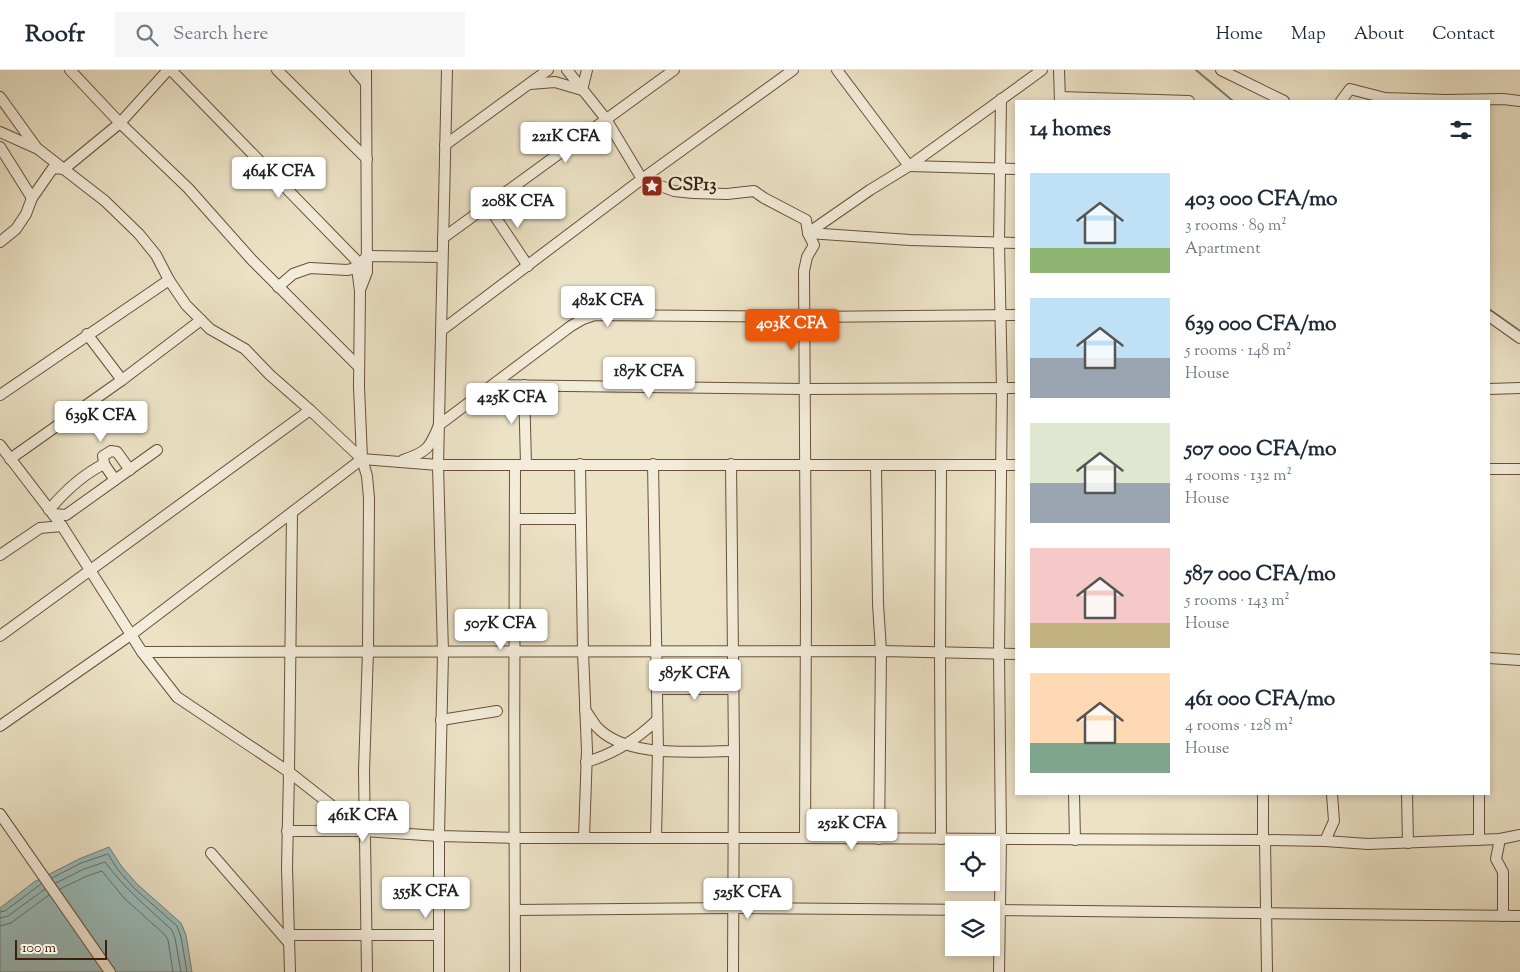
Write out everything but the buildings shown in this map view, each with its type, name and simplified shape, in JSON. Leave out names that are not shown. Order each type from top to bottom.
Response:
[{"type":"street","points":[[70,70],[188,188],[278,287],[359,366]]},
{"type":"street","points":[[0,242],[16,229],[26,214],[32,198],[54,168],[64,168],[120,122],[170,70],[356,260],[360,291],[359,366],[362,459],[367,476],[369,498],[368,651],[364,771],[367,972]]},
{"type":"street","points":[[276,70],[367,159]]},
{"type":"street","points":[[355,70],[366,83]]},
{"type":"street","points":[[360,291],[367,272],[366,70]]},
{"type":"street","points":[[439,972],[439,836],[443,653],[438,465],[447,70]]},
{"type":"street","points":[[444,145],[548,70]]},
{"type":"street","points":[[567,70],[606,119],[642,179],[674,191],[726,194],[754,191],[806,220],[808,233],[814,245],[807,257],[804,271],[805,838]]},
{"type":"street","points":[[582,90],[587,70]]},
{"type":"street","points":[[443,238],[674,70]]},
{"type":"street","points":[[442,330],[642,179],[793,70]]},
{"type":"street","points":[[837,70],[909,166]]},
{"type":"street","points":[[808,233],[870,190],[909,166],[1042,70]]},
{"type":"street","points":[[1059,70],[1060,99],[1124,100]]},
{"type":"street","points":[[1221,70],[1282,100]]},
{"type":"street","points":[[529,84],[555,82],[582,90]]},
{"type":"street","points":[[1342,100],[1350,89],[1385,98],[1503,99],[1520,101]]},
{"type":"street","points":[[0,98],[38,149]]},
{"type":"street","points":[[997,901],[1001,839],[999,654],[1002,388],[999,243],[1001,99]]},
{"type":"street","points":[[0,132],[38,149],[105,201],[139,234],[156,255],[169,280],[186,305],[210,329],[245,349],[268,374],[362,459],[438,465],[1015,466]]},
{"type":"street","points":[[0,147],[32,198]]},
{"type":"street","points":[[909,166],[1015,169]]},
{"type":"street","points":[[488,206],[528,266]]},
{"type":"street","points":[[808,233],[910,240],[1015,243]]},
{"type":"street","points":[[278,287],[293,274],[310,268],[348,270],[357,268],[367,256]]},
{"type":"street","points":[[367,256],[442,257]]},
{"type":"street","points":[[0,395],[169,280]]},
{"type":"street","points":[[399,462],[421,454],[432,443],[439,425],[571,326],[595,315],[805,317],[1015,315]]},
{"type":"street","points":[[1490,317],[1520,338]]},
{"type":"street","points":[[10,459],[122,380],[201,320]]},
{"type":"street","points":[[88,334],[122,380]]},
{"type":"street","points":[[494,385],[804,389],[1015,388]]},
{"type":"street","points":[[515,972],[515,519],[524,385]]},
{"type":"street","points":[[1490,389],[1520,388]]},
{"type":"street","points":[[0,636],[310,410]]},
{"type":"street","points":[[0,445],[62,526],[142,652],[177,697],[289,772],[364,831]]},
{"type":"street","points":[[51,512],[66,516],[157,450]]},
{"type":"street","points":[[115,480],[104,464],[103,456],[111,451],[117,452],[130,470]]},
{"type":"street","points":[[0,726],[132,634],[362,459]]},
{"type":"street","points":[[51,512],[70,486],[104,464]]},
{"type":"street","points":[[580,464],[586,762],[584,838]]},
{"type":"street","points":[[653,464],[658,750],[656,838]]},
{"type":"street","points":[[731,464],[734,751],[733,972]]},
{"type":"street","points":[[876,466],[878,604],[881,652],[879,839]]},
{"type":"street","points":[[941,466],[941,839]]},
{"type":"street","points":[[1490,468],[1520,469]]},
{"type":"street","points":[[291,971],[287,831],[292,513]]},
{"type":"street","points":[[515,519],[581,519]]},
{"type":"street","points":[[0,555],[40,528],[62,526]]},
{"type":"street","points":[[142,652],[806,651],[1015,654]]},
{"type":"street","points":[[1490,658],[1520,660]]},
{"type":"street","points":[[657,689],[733,689]]},
{"type":"street","points":[[585,710],[597,727],[627,745],[658,750],[734,751]]},
{"type":"street","points":[[441,720],[497,711]]},
{"type":"street","points":[[586,762],[602,758],[627,745],[639,737],[657,720]]},
{"type":"street","points":[[1074,795],[1075,840]]},
{"type":"street","points":[[1263,795],[1267,972]]},
{"type":"street","points":[[1325,841],[1334,821],[1332,795]]},
{"type":"street","points":[[1407,795],[1408,843]]},
{"type":"street","points":[[1479,795],[1479,840]]},
{"type":"street","points":[[0,814],[110,972]]},
{"type":"street","points":[[287,831],[364,831],[514,838],[1264,840],[1368,844],[1500,839],[1520,835]]},
{"type":"street","points":[[1500,839],[1496,859],[1503,872],[1503,916]]},
{"type":"street","points":[[211,853],[289,939]]},
{"type":"street","points":[[514,910],[732,908],[945,910]]},
{"type":"street","points":[[1000,910],[1520,916]]},
{"type":"street","points":[[289,939],[366,935],[439,935]]},
{"type":"street","points":[[998,956],[999,972]]},
{"type":"water","points":[[109,847],[122,867],[137,884],[181,923],[186,935],[192,972],[0,972],[0,908],[34,882],[79,859]]},
{"type":"waterway","points":[[1196,70],[1232,100]]},
{"type":"waterway","points":[[1490,310],[1520,331]]},
{"type":"place","name":"CSP13","points":[[652,186]]}]
